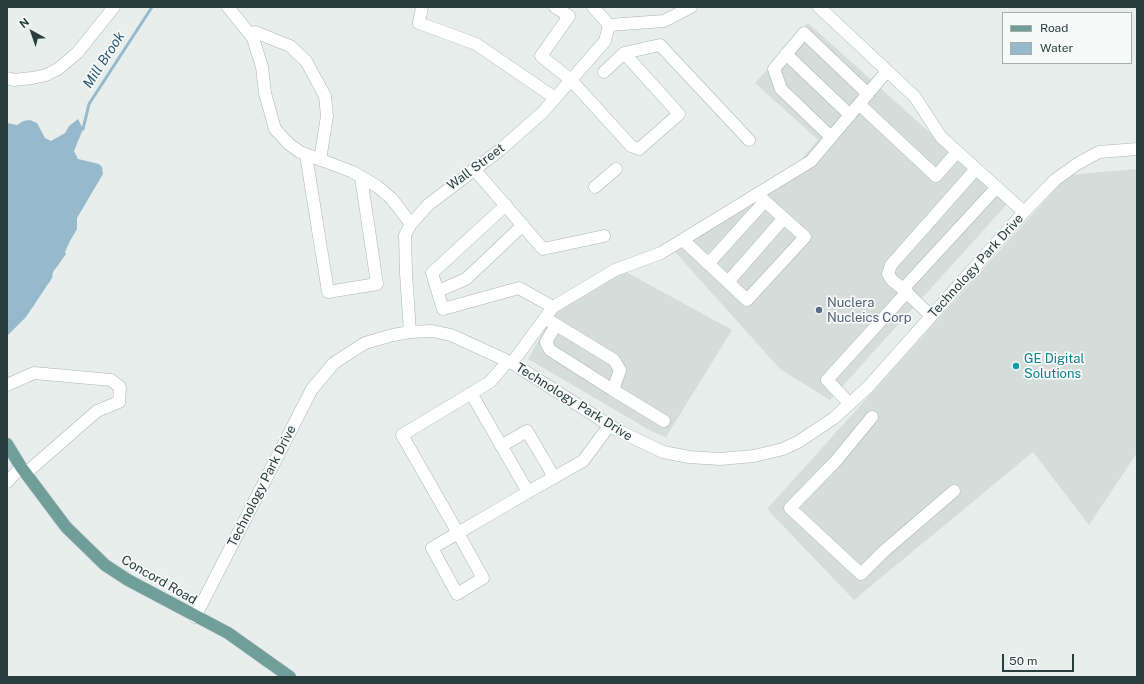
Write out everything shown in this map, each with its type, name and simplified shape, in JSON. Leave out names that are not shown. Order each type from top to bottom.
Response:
[{"type":"main road","name":"Concord Road","points":[[7,444],[23,470],[66,528],[106,565],[128,580],[195,617],[228,632],[290,677]]},
{"type":"street","points":[[7,78],[14,80],[32,78],[46,75],[58,69],[77,53],[114,7]]},
{"type":"street","points":[[228,7],[253,38],[262,67],[264,93],[275,130],[289,144],[306,155],[361,177],[378,187],[392,199],[411,224]]},
{"type":"street","points":[[422,7],[419,23],[476,44],[555,98]]},
{"type":"street","points":[[555,7],[568,16],[541,56],[570,80],[631,146],[639,149],[679,114],[624,53]]},
{"type":"street","points":[[593,7],[609,25],[664,21],[691,7]]},
{"type":"street","points":[[819,7],[915,97],[941,137],[1024,212]]},
{"type":"street","name":"Wall Street","points":[[410,332],[405,236],[411,224],[428,205],[500,150],[543,112],[604,41],[609,25]]},
{"type":"street","points":[[255,32],[290,46],[306,61],[325,96],[327,116],[320,160]]},
{"type":"street","points":[[831,137],[781,90],[774,69],[804,33],[868,94]]},
{"type":"street","points":[[604,72],[624,53],[660,45],[749,140]]},
{"type":"street","points":[[786,54],[850,115]]},
{"type":"street","points":[[609,426],[583,461],[554,477],[458,533],[432,548],[457,594],[484,578],[458,533],[402,435],[490,382],[510,362],[553,307],[615,270],[662,253],[682,240],[761,198],[810,161],[887,71]]},
{"type":"street","points":[[859,104],[936,176],[957,152]]},
{"type":"street","name":"Technology Park Drive","points":[[195,617],[312,389],[334,363],[365,343],[410,332],[432,331],[451,335],[510,362],[609,426],[663,452],[689,457],[720,459],[754,456],[783,449],[822,428],[868,387],[1024,212],[1055,180],[1082,161],[1099,152],[1137,149]]},
{"type":"street","points":[[306,155],[328,292],[377,284],[361,177]]},
{"type":"street","points":[[474,169],[543,248],[604,236]]},
{"type":"street","points":[[595,187],[616,169]]},
{"type":"street","points":[[931,316],[892,280],[888,274],[891,265],[976,169]]},
{"type":"street","points":[[850,404],[827,380],[997,187]]},
{"type":"street","points":[[682,240],[747,300],[806,237],[761,198]]},
{"type":"street","points":[[708,264],[761,198]]},
{"type":"street","points":[[506,205],[432,273],[443,309],[519,288],[553,307]]},
{"type":"street","points":[[728,282],[784,218]]},
{"type":"street","points":[[438,291],[466,279],[523,225]]},
{"type":"street","points":[[545,318],[614,360],[620,370],[613,390]]},
{"type":"street","points":[[556,325],[546,342],[550,350],[664,420]]},
{"type":"street","points":[[7,385],[34,373],[111,380],[120,387],[119,402],[97,410],[7,482]]},
{"type":"street","points":[[471,393],[528,492]]},
{"type":"street","points":[[872,417],[835,462],[790,508],[861,574],[954,491]]},
{"type":"street","points":[[501,446],[527,431],[554,477]]},
{"type":"shaded area","points":[[808,23],[1008,203],[830,400],[780,369],[676,253],[670,241],[797,164],[818,140],[755,83]]},
{"type":"shaded area","points":[[1137,169],[1137,453],[1089,525],[1033,452],[854,600],[767,509],[1068,175]]},
{"type":"shaded area","points":[[619,268],[732,330],[666,437],[651,431],[528,359],[556,310]]},
{"type":"water","points":[[78,119],[83,129],[74,151],[78,159],[99,164],[102,167],[103,174],[77,218],[77,229],[65,252],[66,254],[53,272],[52,278],[26,317],[7,336],[7,123],[17,125],[23,121],[30,120],[37,123],[45,138],[51,141],[65,133],[69,126]]},
{"type":"waterway","name":"Mill Brook","points":[[83,129],[89,104],[152,7]]},
{"type":"place","name":"Nuclera Nucleics Corp","points":[[819,310]]},
{"type":"place","name":"GE Digital Solutions","points":[[1016,366]]}]
